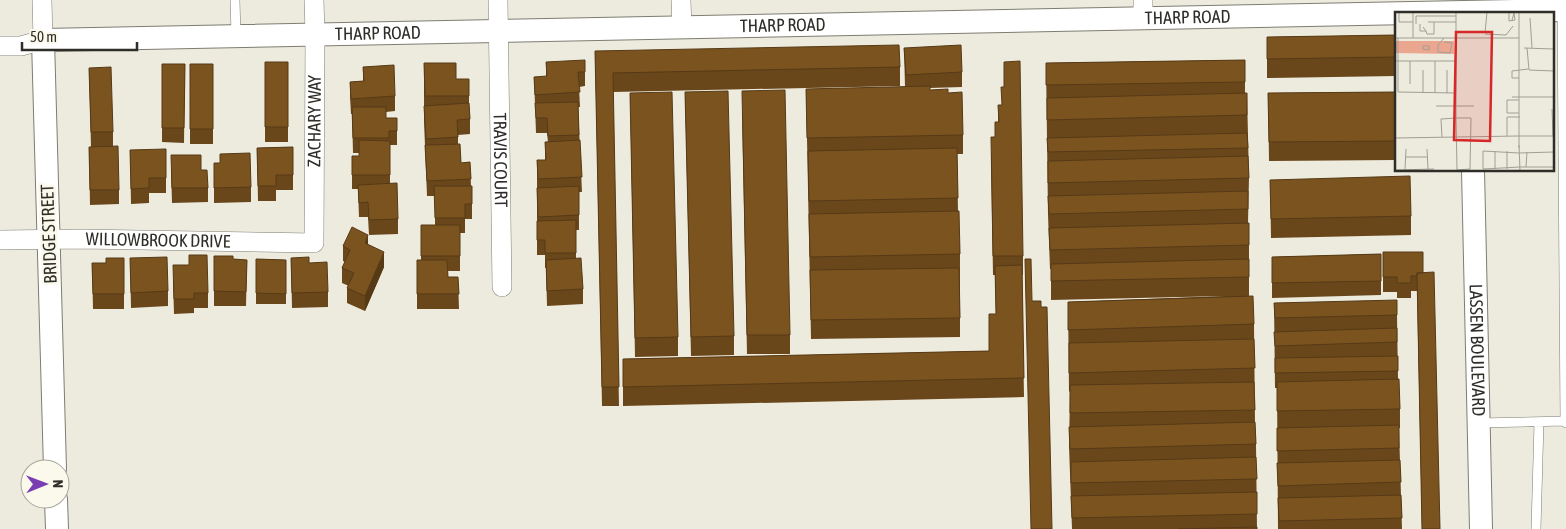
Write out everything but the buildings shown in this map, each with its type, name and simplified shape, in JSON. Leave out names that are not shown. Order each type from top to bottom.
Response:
[{"type":"street","name":"BRIDGE STREET","points":[[42,0],[55,459]]},
{"type":"street","name":"ZACHARY WAY","points":[[314,0],[314,243]]},
{"type":"street","name":"TRAVIS COURT","points":[[498,0],[502,287]]},
{"type":"street","points":[[681,0],[682,28]]},
{"type":"street","name":"THARP ROAD","points":[[0,46],[21,46],[44,40],[682,28],[1143,9],[1469,8],[1564,10]]},
{"type":"street","name":"LASSEN BOULEVARD","points":[[1472,171],[1480,529]]},
{"type":"street","name":"WILLOWBROOK DRIVE","points":[[0,240],[314,243]]},
{"type":"street","points":[[56,509],[57,529]]},
{"type":"lane","points":[[235,0],[236,36]]},
{"type":"lane","points":[[1478,423],[1566,422],[1564,10]]},
{"type":"lane","points":[[1536,529],[1539,422]]}]
